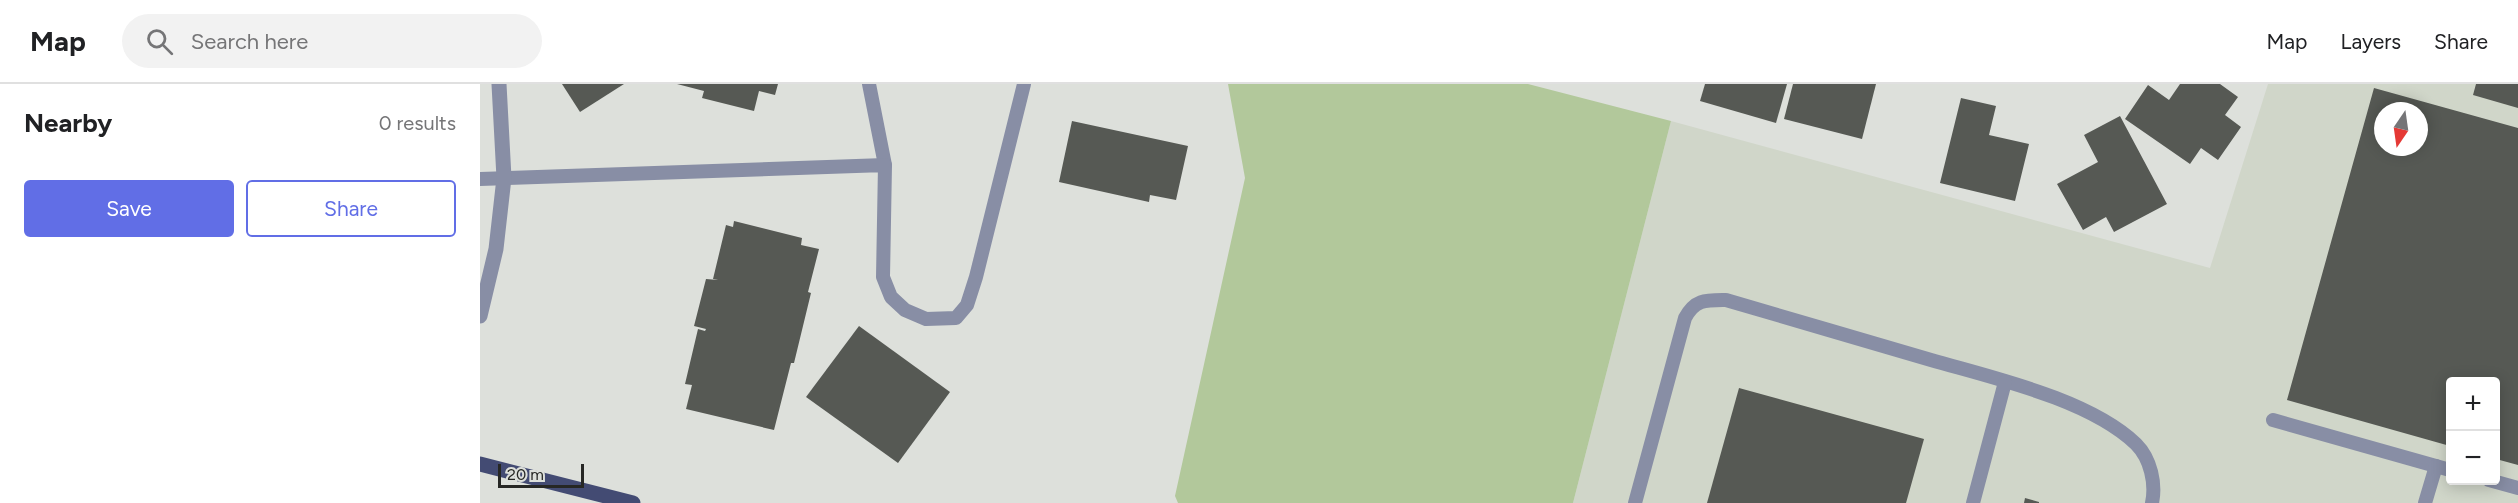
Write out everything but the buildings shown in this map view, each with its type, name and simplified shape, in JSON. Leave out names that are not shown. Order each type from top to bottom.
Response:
[{"type":"main road","points":[[480,464],[633,503]]},
{"type":"street","points":[[480,315],[496,249],[504,178],[499,84]]},
{"type":"lane","points":[[869,84],[885,165],[884,277],[891,297],[905,310],[926,319],[956,318],[968,306],[1023,84]]},
{"type":"lane","points":[[480,178],[885,165]]},
{"type":"lane","points":[[1635,503],[1685,318],[1692,306],[1704,300],[1726,300],[2037,391],[2107,422],[2138,446],[2151,471],[2155,488],[2152,503]]},
{"type":"lane","points":[[1973,503],[2005,382]]},
{"type":"lane","points":[[2273,420],[2446,469]]},
{"type":"lane","points":[[2425,503],[2436,466]]},
{"type":"lane","points":[[2500,483],[2518,488]]},
{"type":"shaded area","points":[[2268,84],[2518,84],[2518,503],[1573,503],[1671,121],[2210,268]]},
{"type":"green space","points":[[1228,84],[1528,84],[1671,121],[1573,503],[1178,503],[1175,496],[1245,178]]}]
